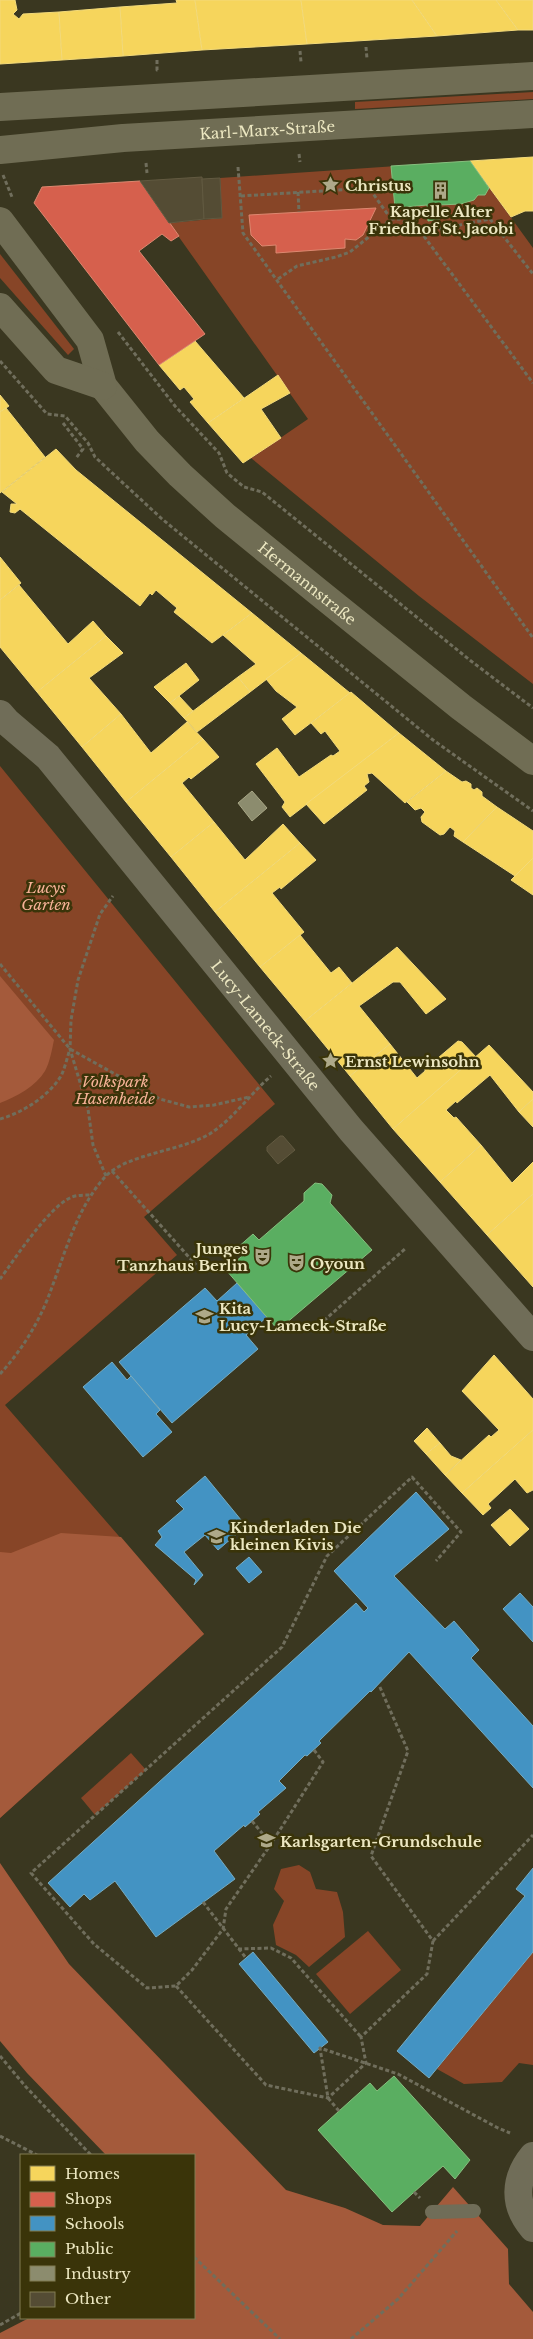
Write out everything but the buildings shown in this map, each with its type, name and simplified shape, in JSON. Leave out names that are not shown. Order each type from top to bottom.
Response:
[{"type":"main road","points":[[0,107],[533,76]]},
{"type":"main road","name":"Karl-Marx-Straße","points":[[0,150],[106,140],[533,114]]},
{"type":"main road","name":"Hermannstraße","points":[[8,212],[90,340],[102,386],[148,441],[180,475],[225,516],[460,707],[533,761]]},
{"type":"main road","points":[[0,307],[56,370],[102,386]]},
{"type":"street","name":"Lucy-Lameck-Straße","points":[[0,714],[48,757],[402,1189],[533,1337]]},
{"type":"street","points":[[533,2156],[524,2167],[517,2193],[526,2220],[533,2228]]},
{"type":"lane","points":[[432,2212],[474,2211]]},
{"type":"path","points":[[366,47],[367,59]]},
{"type":"path","points":[[300,51],[301,63]]},
{"type":"path","points":[[157,60],[157,70],[166,69]]},
{"type":"path","points":[[238,167],[243,233],[278,279],[533,638]]},
{"type":"path","points":[[0,168],[8,212]]},
{"type":"path","points":[[240,196],[369,188],[391,219]]},
{"type":"path","points":[[298,192],[299,212]]},
{"type":"path","points":[[278,279],[297,266],[350,252],[391,219],[400,219],[420,231],[533,383]]},
{"type":"path","points":[[420,231],[436,230],[490,219],[533,274]]},
{"type":"path","points":[[0,361],[47,414],[65,416],[88,444],[95,457],[162,520],[434,740],[533,811]]},
{"type":"path","points":[[62,424],[83,450],[76,458]]},
{"type":"path","points":[[219,453],[227,473],[244,487],[262,492],[471,661],[533,708]]},
{"type":"path","points":[[0,1119],[22,1110],[53,1086],[61,1075],[70,1049],[71,1020],[78,980],[100,914],[112,896]]},
{"type":"path","points":[[0,964],[70,1049],[160,1099],[189,1107],[222,1104],[250,1096]]},
{"type":"path","points":[[70,1049],[88,1109],[94,1145],[106,1176]]},
{"type":"path","points":[[0,1374],[14,1358],[34,1328],[52,1290],[70,1239],[91,1195],[106,1176],[124,1164],[191,1144],[212,1132],[293,1058]]},
{"type":"path","points":[[112,1171],[196,1265]]},
{"type":"path","points":[[0,1279],[33,1233],[66,1201],[73,1197],[91,1195]]},
{"type":"path","points":[[319,1324],[406,1248]]},
{"type":"path","points":[[314,1750],[323,1762],[271,1844],[226,1909],[223,1929],[192,1970],[176,1986],[148,1988],[94,1944],[31,1873],[282,1647],[327,1556],[412,1478],[461,1532],[436,1561]]},
{"type":"path","points":[[379,1685],[408,1751],[371,1856],[433,1941]]},
{"type":"path","points":[[252,1821],[271,1844]]},
{"type":"path","points":[[361,2037],[426,1974],[433,1941],[533,1835]]},
{"type":"path","points":[[203,1902],[246,1958]]},
{"type":"path","points":[[238,1949],[271,1948],[290,1958],[361,2037],[366,2063]]},
{"type":"path","points":[[176,1986],[266,2086],[328,2098]]},
{"type":"path","points":[[339,2111],[328,2098],[320,2048],[398,2074],[510,2133]]},
{"type":"path","points":[[0,2056],[26,2087],[91,2154]]},
{"type":"path","points":[[328,2098],[366,2063]]},
{"type":"path","points":[[0,2136],[35,2154]]},
{"type":"path","points":[[351,2339],[398,2298],[474,2211]]},
{"type":"path","points":[[195,2258],[280,2339]]},
{"type":"path","points":[[0,2325],[20,2314]]},
{"type":"green space","points":[[533,92],[533,99],[355,109],[355,102]]},
{"type":"green space","points":[[470,161],[533,248],[533,684],[419,596],[251,458],[308,419],[169,223],[222,218],[220,178]]},
{"type":"green space","points":[[0,254],[74,349],[68,355],[0,278]]},
{"type":"green space","name":"Volkspark Hasenheide","points":[[0,766],[275,1104],[144,1217],[177,1255],[5,1405],[204,1634],[0,1818]]},
{"type":"green space","points":[[131,1753],[146,1770],[95,1815],[81,1798]]},
{"type":"green space","points":[[299,1865],[310,1872],[316,1889],[337,1892],[343,1912],[345,1937],[309,1967],[296,1955],[276,1945],[273,1925],[284,1901],[274,1889],[281,1869]]},
{"type":"green space","points":[[368,1931],[401,1970],[350,2014],[316,1974]]},
{"type":"green space","points":[[533,1952],[533,2065],[519,2063],[502,2082],[464,2084],[437,2069]]},
{"type":"shaded area","points":[[0,976],[54,1040],[51,1056],[41,1076],[13,1098],[0,1103]]},
{"type":"shaded area","points":[[61,1533],[121,1537],[204,1634],[0,1818],[0,1552],[11,1553]]},
{"type":"shaded area","points":[[0,1863],[69,1964],[286,2190],[345,2208],[383,2225],[420,2226],[453,2187],[508,2249],[509,2284],[533,2312],[533,2339],[0,2339],[0,2333],[27,2319],[195,2319],[195,2154],[105,2154],[27,2073],[0,2041]]},
{"type":"place","name":"Christus","points":[[331,185]]},
{"type":"place","name":"Kapelle Alter Friedhof St. Jacobi","points":[[441,190]]},
{"type":"place","name":"Ernst Lewinsohn","points":[[331,1061]]},
{"type":"place","name":"Junges Tanzhaus Berlin","points":[[262,1257]]},
{"type":"place","name":"Oyoun","points":[[296,1263]]},
{"type":"place","name":"Kita Lucy-Lameck-Straße","points":[[205,1317]]},
{"type":"place","name":"Kinderladen Die kleinen Kivis","points":[[216,1536]]},
{"type":"place","name":"Karlsgarten-Grundschule","points":[[266,1841]]},
{"type":"park label","name":"Lucys Garten","points":[[46,896]]}]
